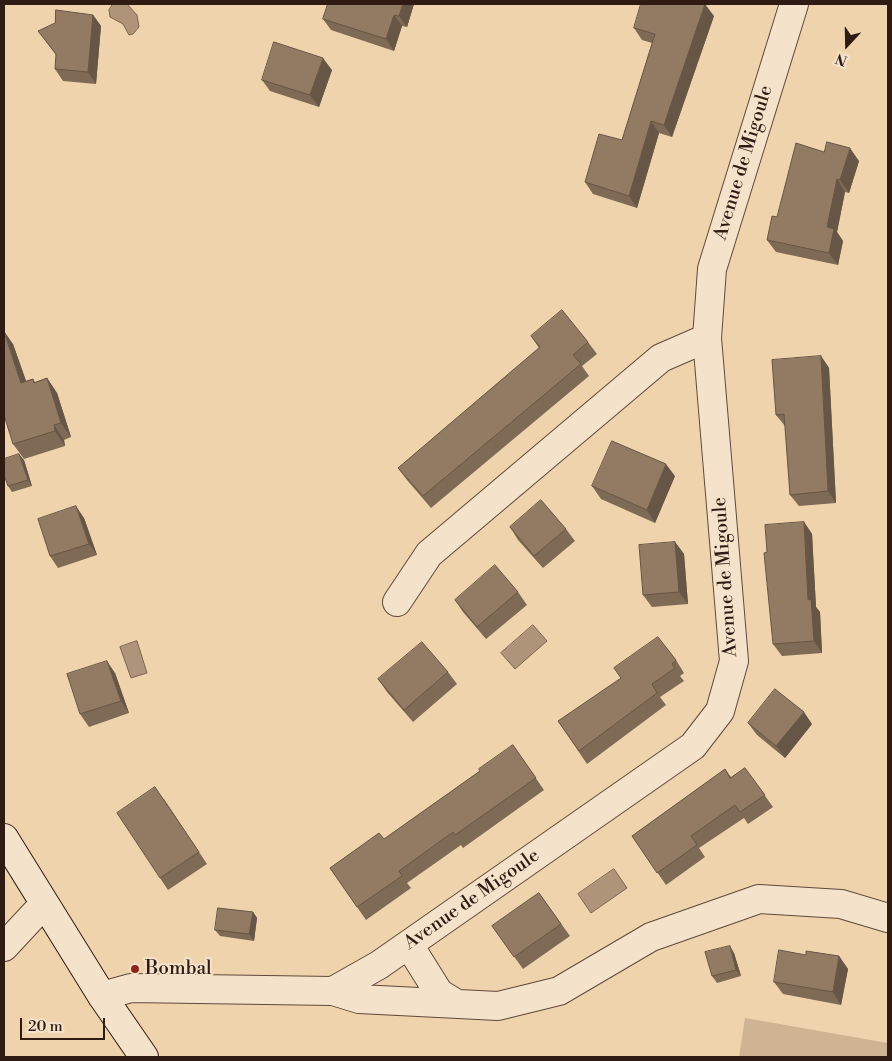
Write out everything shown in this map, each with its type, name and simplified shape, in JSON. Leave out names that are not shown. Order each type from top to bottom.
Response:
[{"type":"street","name":"Avenue de Migoule","points":[[333,991],[379,965],[693,746],[720,711],[734,661],[707,338],[712,269],[794,4]]},
{"type":"street","points":[[397,602],[429,554],[661,358],[707,338]]},
{"type":"street","points":[[4,838],[102,996],[144,1057]]},
{"type":"street","points":[[102,996],[131,988],[333,991],[359,999],[498,1006],[560,991],[651,937],[759,899],[841,904],[888,918]]},
{"type":"street","points":[[4,947],[44,904]]},
{"type":"street","points":[[408,945],[439,993],[458,1004]]},
{"type":"shaded area","points":[[113,4],[127,4],[137,15],[139,27],[133,34],[129,35],[123,24],[110,17],[109,10]]},
{"type":"shaded area","points":[[533,625],[547,641],[515,669],[501,653]]},
{"type":"shaded area","points":[[137,641],[147,673],[131,678],[120,647]]},
{"type":"shaded area","points":[[614,869],[627,888],[591,913],[578,894]]},
{"type":"shaded area","points":[[745,1018],[888,1043],[888,1057],[739,1057]]},
{"type":"building","points":[[328,4],[403,4],[399,16],[394,15],[386,39],[323,19]]},
{"type":"building","points":[[641,4],[705,4],[664,125],[651,121],[629,196],[585,182],[599,134],[622,140],[655,34],[634,28]]},
{"type":"building","points":[[56,10],[93,15],[88,72],[55,69],[56,54],[38,31],[55,23]]},
{"type":"building","points":[[274,42],[323,58],[310,95],[262,80]]},
{"type":"building","points":[[827,142],[850,148],[840,180],[837,179],[827,227],[834,229],[829,253],[767,240],[772,216],[777,217],[796,143],[824,152]]},
{"type":"building","points":[[562,310],[588,342],[573,355],[581,364],[423,496],[398,468],[540,347],[531,336]]},
{"type":"building","points":[[4,332],[21,383],[33,379],[34,383],[47,378],[61,423],[54,425],[55,431],[13,444],[4,415]]},
{"type":"building","points":[[821,356],[828,491],[790,495],[784,414],[776,415],[772,360]]},
{"type":"building","points":[[612,441],[666,464],[647,510],[592,486]]},
{"type":"building","points":[[19,454],[28,480],[8,486],[4,475],[4,459]]},
{"type":"building","points":[[541,500],[566,529],[534,556],[510,527]]},
{"type":"building","points":[[76,506],[89,544],[50,556],[38,519]]},
{"type":"building","points":[[804,522],[808,600],[811,599],[814,641],[773,644],[764,553],[767,552],[765,525]]},
{"type":"building","points":[[675,542],[679,592],[643,595],[639,545]]},
{"type":"building","points":[[495,565],[518,592],[477,627],[455,600]]},
{"type":"building","points":[[658,637],[676,660],[672,664],[675,668],[652,684],[657,693],[579,751],[558,721],[621,678],[614,668]]},
{"type":"building","points":[[422,642],[448,672],[404,710],[378,679]]},
{"type":"building","points":[[107,661],[121,701],[80,714],[67,674]]},
{"type":"building","points":[[775,689],[804,712],[776,746],[748,723]]},
{"type":"building","points":[[513,745],[536,778],[455,835],[453,832],[399,871],[402,876],[357,907],[330,868],[379,833],[384,839],[480,771],[479,769]]},
{"type":"building","points":[[745,768],[765,795],[740,812],[735,805],[691,836],[697,845],[657,873],[632,836],[725,769],[730,778]]},
{"type":"building","points":[[155,787],[199,852],[160,878],[117,813]]},
{"type":"building","points":[[539,893],[561,924],[514,957],[492,926]]},
{"type":"building","points":[[218,908],[253,912],[249,934],[215,930]]},
{"type":"building","points":[[730,946],[736,970],[712,976],[705,952]]},
{"type":"building","points":[[779,950],[806,955],[806,951],[839,956],[833,992],[774,982]]},
{"type":"place","name":"Bombal","points":[[135,969]]}]
